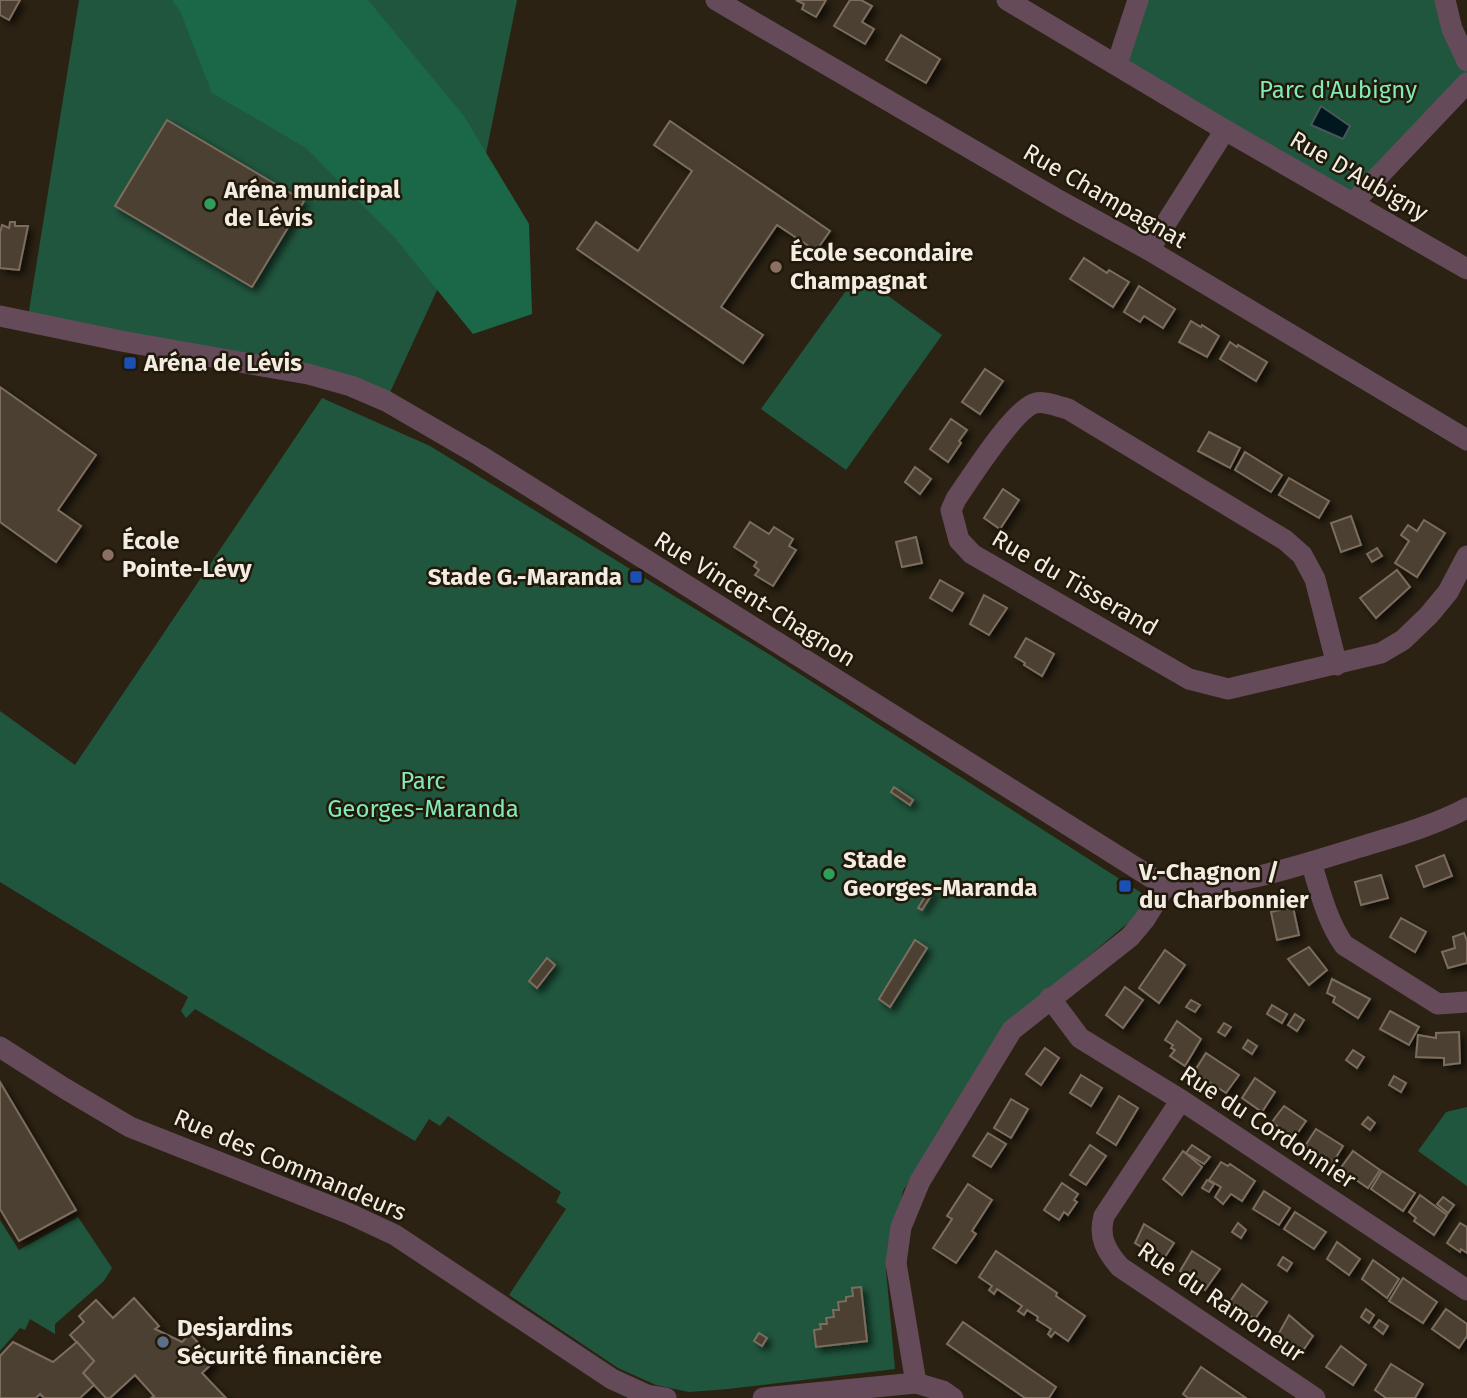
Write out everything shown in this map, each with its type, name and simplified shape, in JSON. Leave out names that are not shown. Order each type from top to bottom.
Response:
[{"type":"street","name":"Rue Champagnat","points":[[716,0],[1059,201],[1149,250],[1467,440]]},
{"type":"street","name":"Rue D'Aubigny","points":[[1007,0],[1225,130],[1467,269]]},
{"type":"street","points":[[1117,64],[1139,0]]},
{"type":"street","points":[[1445,0],[1452,29],[1467,61]]},
{"type":"street","points":[[1354,202],[1467,83]]},
{"type":"street","points":[[1149,250],[1225,130]]},
{"type":"street","name":"Rue Vincent-Chagnon","points":[[0,316],[121,341],[307,374],[351,386],[386,401],[469,449],[1165,886]]},
{"type":"street","name":"Rue du Tisserand","points":[[1337,665],[1315,579],[1302,555],[1285,540],[1068,409],[1036,402],[1023,410],[1012,421],[951,510],[959,540],[972,554],[1189,679],[1228,689],[1337,665],[1381,653],[1403,640],[1429,615],[1448,592],[1467,556]]},
{"type":"street","points":[[916,1383],[898,1288],[896,1263],[901,1227],[919,1181],[1012,1030],[1130,937],[1145,919],[1165,886],[1198,887],[1311,862],[1418,829],[1467,808]]},
{"type":"street","points":[[1311,862],[1329,918],[1344,945],[1438,1004],[1467,1002]]},
{"type":"street","name":"Rue du Cordonnier","points":[[1050,998],[1080,1038],[1181,1100],[1467,1290]]},
{"type":"street","name":"Rue des Commandeurs","points":[[0,1046],[130,1127],[350,1214],[395,1235],[612,1379],[647,1395],[666,1398]]},
{"type":"street","name":"Rue du Ramoneur","points":[[1181,1100],[1104,1216],[1101,1227],[1103,1243],[1108,1254],[1120,1267],[1315,1398]]},
{"type":"street","points":[[763,1398],[916,1383],[943,1391],[953,1398]]},
{"type":"green space","points":[[79,0],[517,0],[475,208],[386,401],[27,323]]},
{"type":"green space","points":[[172,0],[368,0],[464,116],[529,224],[532,314],[473,334],[395,238],[306,148],[212,93],[180,11]]},
{"type":"green space","name":"Parc d'Aubigny","points":[[1138,0],[1445,0],[1467,61],[1467,83],[1354,202],[1117,64]]},
{"type":"green space","points":[[858,274],[942,335],[846,470],[761,409]]},
{"type":"green space","name":"Parc Georges-Maranda","points":[[322,398],[430,446],[767,653],[1154,901],[1008,1024],[903,1191],[886,1270],[895,1369],[689,1392],[656,1385],[618,1368],[509,1295],[566,1209],[556,1202],[561,1192],[448,1116],[440,1126],[429,1119],[415,1141],[195,1009],[186,1018],[181,1011],[188,997],[0,882],[0,711],[75,765]]},
{"type":"green space","points":[[1467,1107],[1467,1186],[1418,1151],[1446,1112]]},
{"type":"green space","points":[[78,1217],[112,1268],[104,1281],[55,1324],[55,1334],[30,1319],[25,1330],[20,1328],[0,1351],[0,1220],[19,1250]]},
{"type":"water","points":[[1321,106],[1350,126],[1343,139],[1311,125]]},
{"type":"building","points":[[0,0],[20,0],[9,20],[0,15]]},
{"type":"building","points":[[796,0],[826,0],[816,17],[802,9],[804,4]]},
{"type":"building","points":[[850,0],[861,0],[872,6],[862,22],[874,29],[865,44],[834,26]]},
{"type":"building","points":[[901,35],[940,59],[926,83],[886,60]]},
{"type":"building","name":"Aréna municipal de Lévis","points":[[167,120],[304,201],[252,287],[115,206]]},
{"type":"building","points":[[670,121],[830,231],[816,251],[777,225],[721,307],[763,335],[743,363],[577,249],[596,222],[638,251],[692,171],[654,145]]},
{"type":"building","points":[[10,222],[15,222],[15,226],[28,226],[19,270],[0,268],[0,233],[2,225],[9,228]]},
{"type":"building","points":[[1084,258],[1107,273],[1109,270],[1129,282],[1113,307],[1070,279]]},
{"type":"building","points":[[1139,286],[1175,309],[1163,328],[1144,316],[1140,322],[1124,312]]},
{"type":"building","points":[[1191,321],[1219,336],[1207,357],[1179,342]]},
{"type":"building","points":[[1230,342],[1267,362],[1256,381],[1220,359]]},
{"type":"building","points":[[985,369],[1003,381],[980,414],[962,402]]},
{"type":"building","points":[[0,387],[96,455],[58,510],[81,526],[56,562],[0,522]]},
{"type":"building","points":[[951,419],[967,430],[948,462],[930,449]]},
{"type":"building","points":[[1209,432],[1240,448],[1230,468],[1198,451]]},
{"type":"building","points":[[1245,452],[1282,475],[1271,492],[1235,470]]},
{"type":"building","points":[[915,467],[931,479],[920,494],[905,482]]},
{"type":"building","points":[[1289,478],[1329,501],[1319,518],[1279,495]]},
{"type":"building","points":[[1003,489],[1019,500],[1000,529],[984,518]]},
{"type":"building","points":[[1351,516],[1361,545],[1341,552],[1331,523]]},
{"type":"building","points":[[1424,520],[1445,533],[1417,577],[1395,563],[1409,541],[1401,535],[1408,525],[1417,531]]},
{"type":"building","points":[[750,522],[769,534],[774,527],[793,539],[789,546],[796,550],[773,586],[755,575],[759,570],[754,566],[757,562],[734,547]]},
{"type":"building","points":[[916,537],[922,563],[902,567],[896,542]]},
{"type":"building","points":[[1377,548],[1382,556],[1372,562],[1367,554]]},
{"type":"building","points":[[1397,570],[1410,587],[1376,618],[1360,598]]},
{"type":"building","points":[[940,580],[963,593],[952,611],[930,598]]},
{"type":"building","points":[[984,595],[1007,608],[989,635],[970,624]]},
{"type":"building","points":[[1026,638],[1054,654],[1042,676],[1015,657]]},
{"type":"building","points":[[894,787],[913,800],[910,805],[891,792]]},
{"type":"building","points":[[1444,855],[1452,876],[1424,887],[1416,866]]},
{"type":"building","points":[[1381,875],[1388,898],[1361,905],[1355,882]]},
{"type":"building","points":[[930,888],[934,891],[922,910],[918,908]]},
{"type":"building","points":[[1293,907],[1299,935],[1277,940],[1271,912]]},
{"type":"building","points":[[1401,918],[1426,932],[1415,952],[1390,937]]},
{"type":"building","points":[[1464,933],[1467,941],[1467,963],[1448,968],[1442,952],[1455,948],[1453,937]]},
{"type":"building","points":[[915,940],[927,948],[890,1007],[879,999]]},
{"type":"building","points":[[1309,947],[1327,970],[1309,985],[1288,959]]},
{"type":"building","points":[[1165,950],[1185,965],[1159,1003],[1139,988]]},
{"type":"building","points":[[547,958],[555,965],[537,988],[529,981]]},
{"type":"building","points":[[1332,979],[1370,999],[1358,1018],[1333,1002],[1335,997],[1327,993]]},
{"type":"building","points":[[1125,987],[1143,1000],[1123,1028],[1106,1015]]},
{"type":"building","points":[[1191,1000],[1200,1005],[1195,1012],[1186,1007]]},
{"type":"building","points":[[1272,1005],[1287,1014],[1282,1023],[1267,1014]]},
{"type":"building","points":[[1390,1011],[1419,1027],[1409,1045],[1380,1029]]},
{"type":"building","points":[[1295,1014],[1304,1020],[1297,1031],[1288,1025]]},
{"type":"building","points":[[1177,1021],[1201,1039],[1185,1066],[1170,1056],[1175,1050],[1171,1048],[1173,1045],[1165,1040]]},
{"type":"building","points":[[1224,1023],[1231,1027],[1225,1036],[1218,1032]]},
{"type":"building","points":[[1459,1032],[1460,1063],[1444,1065],[1444,1058],[1416,1057],[1418,1035],[1436,1038],[1436,1033]]},
{"type":"building","points":[[1248,1040],[1257,1046],[1252,1054],[1243,1048]]},
{"type":"building","points":[[1045,1048],[1059,1058],[1041,1085],[1026,1074]]},
{"type":"building","points":[[1353,1050],[1364,1057],[1357,1068],[1346,1060]]},
{"type":"building","points":[[1206,1053],[1239,1075],[1226,1093],[1194,1072]]},
{"type":"building","points":[[1081,1075],[1102,1088],[1091,1106],[1070,1093]]},
{"type":"building","points":[[1394,1076],[1406,1083],[1401,1092],[1389,1085]]},
{"type":"building","points":[[1255,1078],[1275,1092],[1262,1112],[1242,1098]]},
{"type":"building","points":[[0,1082],[76,1210],[19,1241],[0,1209]]},
{"type":"building","points":[[1119,1096],[1138,1108],[1116,1145],[1097,1133]]},
{"type":"building","points":[[1011,1099],[1028,1109],[1011,1138],[994,1128]]},
{"type":"building","points":[[1284,1106],[1306,1121],[1294,1138],[1272,1122]]},
{"type":"building","points":[[1368,1117],[1375,1123],[1370,1130],[1362,1124]]},
{"type":"building","points":[[1316,1129],[1343,1146],[1332,1164],[1305,1146]]},
{"type":"building","points":[[988,1133],[1006,1144],[991,1167],[973,1156]]},
{"type":"building","points":[[1090,1145],[1106,1156],[1086,1185],[1070,1175]]},
{"type":"building","points":[[1192,1145],[1210,1157],[1204,1164],[1186,1153]]},
{"type":"building","points":[[1183,1151],[1202,1167],[1182,1195],[1163,1179]]},
{"type":"building","points":[[1353,1151],[1380,1170],[1368,1188],[1340,1169]]},
{"type":"building","points":[[1221,1162],[1228,1166],[1230,1164],[1255,1181],[1242,1201],[1231,1194],[1223,1204],[1215,1197],[1221,1187],[1209,1180]]},
{"type":"building","points":[[1382,1171],[1415,1193],[1403,1211],[1371,1189]]},
{"type":"building","points":[[1207,1180],[1214,1184],[1209,1192],[1202,1188]]},
{"type":"building","points":[[1062,1183],[1078,1194],[1074,1200],[1077,1202],[1068,1215],[1064,1212],[1059,1220],[1044,1210]]},
{"type":"building","points":[[968,1184],[992,1200],[972,1231],[976,1234],[956,1263],[933,1248],[952,1219],[947,1216]]},
{"type":"building","points":[[1264,1191],[1290,1208],[1279,1225],[1253,1209]]},
{"type":"building","points":[[1420,1195],[1447,1215],[1434,1235],[1414,1221],[1416,1218],[1409,1212]]},
{"type":"building","points":[[1443,1197],[1454,1205],[1448,1213],[1437,1204]]},
{"type":"building","points":[[1295,1212],[1326,1232],[1314,1249],[1284,1229]]},
{"type":"building","points":[[1238,1223],[1246,1230],[1241,1238],[1232,1232]]},
{"type":"building","points":[[1460,1223],[1467,1227],[1467,1253],[1461,1249],[1460,1252],[1447,1243]]},
{"type":"building","points":[[1144,1224],[1174,1243],[1163,1260],[1135,1243]]},
{"type":"building","points":[[1337,1242],[1360,1259],[1349,1275],[1327,1259]]},
{"type":"building","points":[[996,1251],[1085,1316],[1068,1341],[1055,1332],[1051,1337],[1048,1334],[1051,1329],[1037,1320],[1038,1317],[1027,1310],[1024,1315],[1018,1311],[1022,1306],[997,1289],[994,1294],[989,1290],[992,1286],[979,1277]]},
{"type":"building","points":[[1192,1251],[1220,1269],[1205,1290],[1180,1271]]},
{"type":"building","points":[[1283,1257],[1292,1263],[1287,1271],[1278,1265]]},
{"type":"building","points":[[1373,1260],[1399,1279],[1387,1298],[1362,1279]]},
{"type":"building","points":[[1403,1278],[1437,1302],[1423,1323],[1389,1301]]},
{"type":"building","points":[[1242,1284],[1267,1302],[1255,1319],[1229,1303]]},
{"type":"building","points":[[861,1287],[867,1341],[816,1347],[814,1330],[821,1329],[820,1324],[827,1324],[826,1318],[834,1317],[833,1310],[839,1310],[838,1302],[853,1296],[852,1288]]},
{"type":"building","points":[[134,1298],[159,1326],[155,1329],[182,1342],[190,1334],[215,1361],[202,1373],[226,1398],[151,1398],[154,1396],[135,1375],[110,1398],[106,1398],[83,1373],[94,1361],[70,1335],[84,1322],[79,1316],[96,1300],[113,1318]]},
{"type":"building","points":[[1366,1309],[1374,1315],[1369,1323],[1361,1317]]},
{"type":"building","points":[[1446,1309],[1467,1324],[1467,1336],[1459,1348],[1432,1329]]},
{"type":"building","points":[[1289,1315],[1313,1336],[1302,1352],[1278,1335]]},
{"type":"building","points":[[1379,1320],[1388,1326],[1383,1334],[1374,1327]]},
{"type":"building","points":[[963,1322],[1056,1387],[1049,1398],[1025,1398],[947,1344]]},
{"type":"building","points":[[759,1333],[767,1338],[762,1346],[754,1341]]},
{"type":"building","points":[[13,1342],[53,1362],[77,1342],[94,1361],[83,1373],[94,1385],[80,1398],[44,1398],[40,1394],[36,1398],[0,1398],[0,1356]]},
{"type":"building","points":[[1341,1346],[1366,1365],[1353,1385],[1326,1367]]},
{"type":"building","points":[[1391,1364],[1423,1384],[1415,1398],[1386,1398],[1375,1390]]},
{"type":"building","points":[[1201,1367],[1246,1398],[1188,1398],[1183,1394]]},
{"type":"place","name":"Aréna municipal de Lévis","points":[[210,204]]},
{"type":"place","name":"École secondaire Champagnat","points":[[776,267]]},
{"type":"place","name":"Aréna de Lévis","points":[[130,363]]},
{"type":"place","name":"École Pointe-Lévy","points":[[108,555]]},
{"type":"place","name":"Stade G.-Maranda","points":[[636,577]]},
{"type":"place","name":"Stade Georges-Maranda","points":[[829,874]]},
{"type":"place","name":"V.-Chagnon / du Charbonnier","points":[[1125,886]]},
{"type":"place","name":"Desjardins Sécurité financière","points":[[163,1342]]}]
